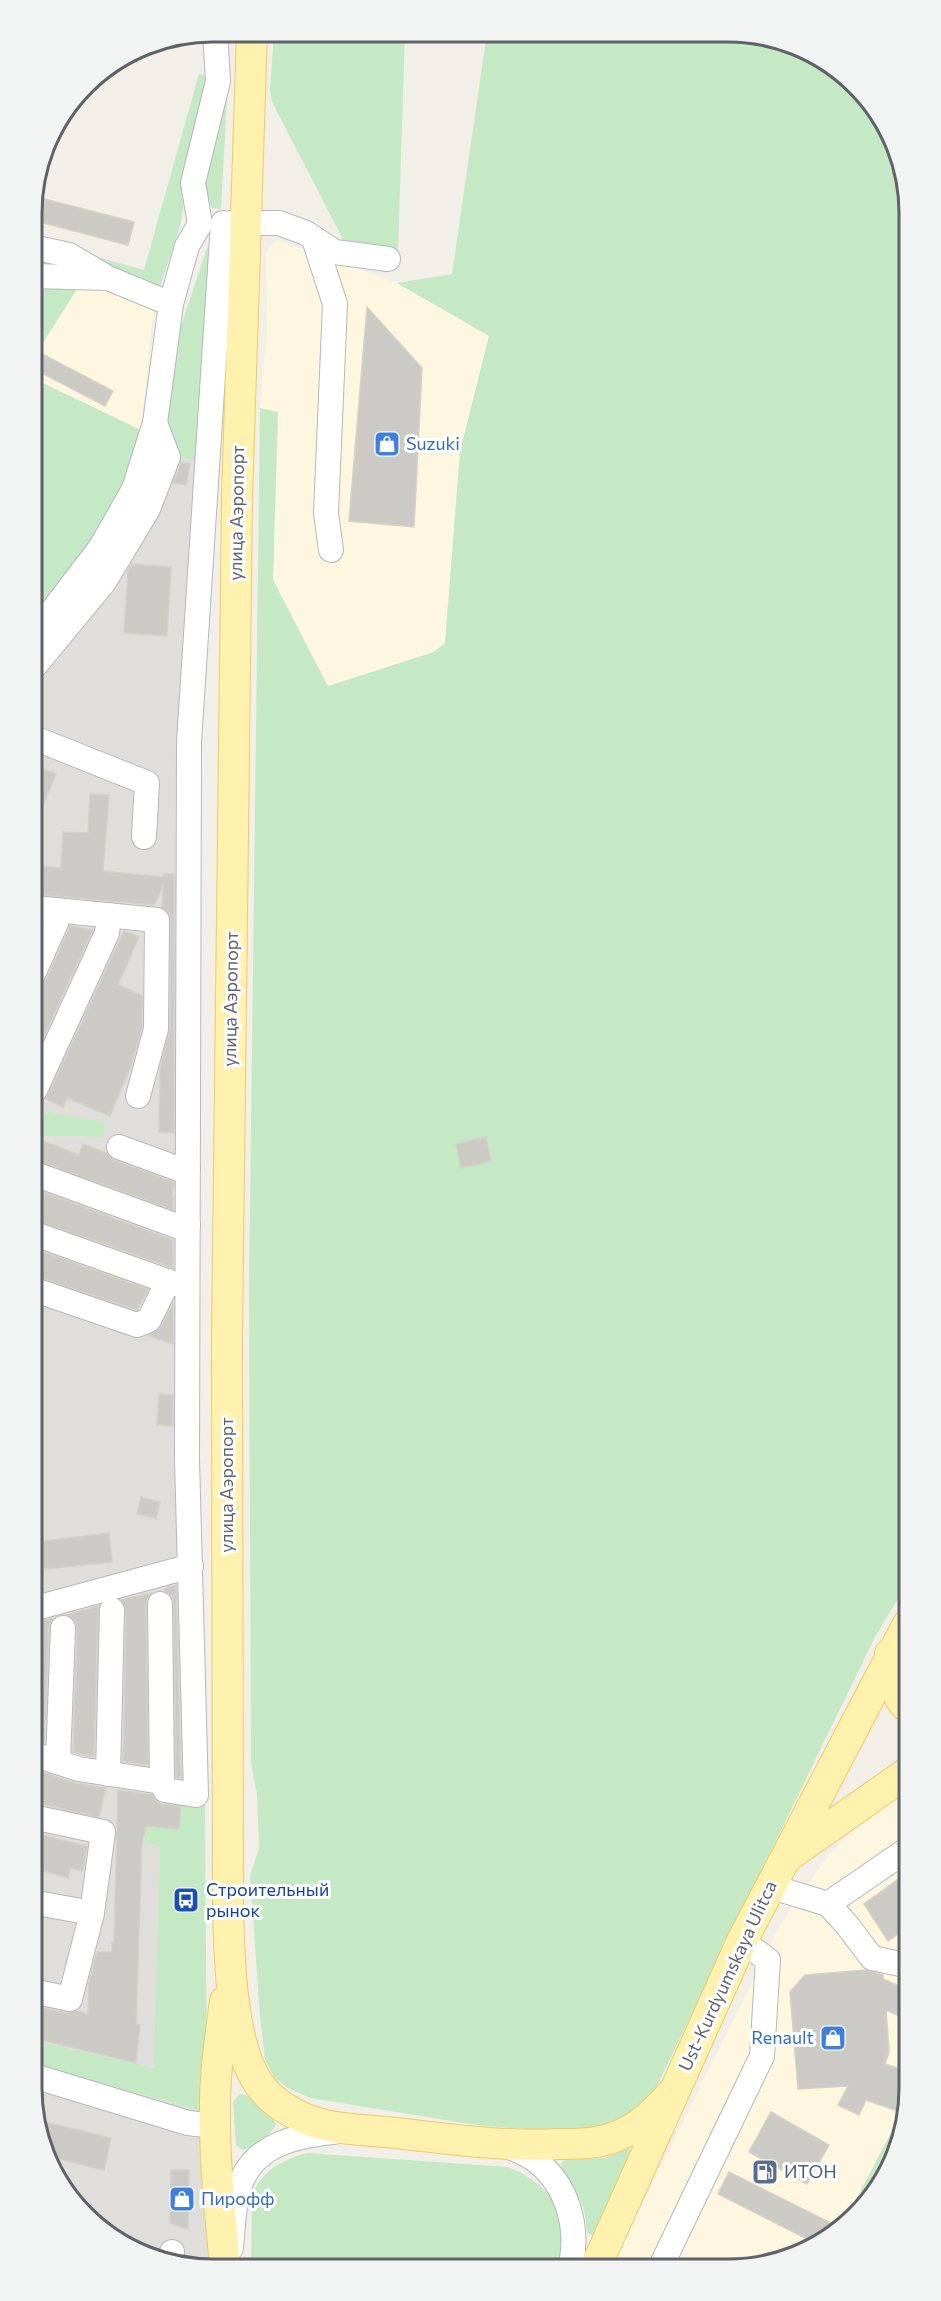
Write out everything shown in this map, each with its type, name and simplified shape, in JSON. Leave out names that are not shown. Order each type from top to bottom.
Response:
[{"type":"main road","name":"улица Аэропорт","points":[[230,1966],[227,1338],[237,497],[223,223],[250,42]]},
{"type":"main road","name":"Ust-Kurdyumskaya Ulitca","points":[[599,2259],[742,1941],[899,1639]]},
{"type":"main road","points":[[890,1654],[892,1679],[899,1694]]},
{"type":"main road","name":"Ust-Kurdyumskaya Ulitca","points":[[776,1873],[899,1779]]},
{"type":"main road","points":[[226,2259],[218,2190],[216,2126],[217,2068],[230,1966]]},
{"type":"main road","points":[[230,1966],[243,2054],[252,2074],[276,2102],[307,2120],[360,2129],[506,2145],[588,2143],[631,2131],[651,2116],[674,2091]]},
{"type":"street","points":[[160,1604],[162,1782],[165,1791],[196,1795],[191,1566],[178,1282],[188,1225],[189,742],[223,223],[193,183],[218,81],[216,42]]},
{"type":"street","points":[[42,624],[101,547],[134,489],[155,423],[171,304],[188,246],[223,223],[279,223],[306,233],[335,252],[388,259]]},
{"type":"street","points":[[314,240],[334,304],[326,513],[331,550]]},
{"type":"street","points":[[42,249],[69,255],[108,278],[171,304]]},
{"type":"street","points":[[42,276],[108,278]]},
{"type":"street","points":[[42,657],[104,582],[148,509],[168,457],[155,423]]},
{"type":"street","points":[[42,742],[147,783],[144,837]]},
{"type":"street","points":[[42,909],[157,920],[156,1029],[138,1096]]},
{"type":"street","points":[[42,954],[56,923],[58,910]]},
{"type":"street","points":[[42,1073],[107,933],[109,915]]},
{"type":"street","points":[[119,1147],[179,1169],[188,1169]]},
{"type":"street","points":[[42,1177],[177,1226],[188,1225]]},
{"type":"street","points":[[42,1236],[178,1282]]},
{"type":"street","points":[[42,1292],[137,1325],[149,1320],[178,1282]]},
{"type":"street","points":[[42,1606],[191,1566]]},
{"type":"street","points":[[108,1774],[112,1610]]},
{"type":"street","points":[[63,1628],[47,1758],[79,1769],[162,1782]]},
{"type":"street","points":[[42,1819],[103,1832],[92,1913],[70,1999],[42,1993]]},
{"type":"street","points":[[828,1904],[899,1855]]},
{"type":"street","points":[[776,1873],[828,1904],[872,1958],[899,1964]]},
{"type":"street","points":[[42,1904],[92,1913]]},
{"type":"street","points":[[664,2259],[762,2056],[768,1960],[742,1941]]},
{"type":"street","points":[[42,2078],[188,2123],[216,2126]]},
{"type":"street","points":[[228,2259],[239,2187],[251,2166],[267,2150],[286,2140],[360,2129]]},
{"type":"street","points":[[506,2145],[539,2163],[563,2194],[573,2225],[572,2259]]},
{"type":"shaded area","points":[[276,241],[397,283],[489,336],[460,452],[445,643],[434,652],[328,687],[273,580],[278,412],[260,408],[267,328],[266,253]]},
{"type":"shaded area","points":[[82,281],[154,305],[141,430],[42,383],[42,344]]},
{"type":"shaded area","points":[[168,457],[202,460],[183,744],[205,1800],[160,1846],[155,2068],[42,2042],[42,1136],[103,1137],[104,1123],[51,1113],[42,1114],[42,635]]},
{"type":"shaded area","points":[[899,1798],[899,2099],[895,2125],[855,2203],[823,2230],[803,2241],[772,2253],[750,2258],[728,2259],[615,2259],[781,1923],[828,1856],[887,1804]]},
{"type":"shaded area","points":[[42,2067],[207,2112],[208,2259],[202,2259],[158,2250],[138,2241],[109,2224],[77,2192],[55,2153],[48,2132],[43,2110]]},
{"type":"green space","points":[[273,42],[405,42],[398,250],[346,245],[272,102],[270,91]]},
{"type":"green space","points":[[486,42],[739,42],[783,51],[823,71],[841,85],[864,109],[886,148],[898,191],[899,1597],[875,1637],[652,2096],[621,2125],[576,2133],[476,2125],[310,2098],[288,2088],[274,2077],[265,2059],[250,1875],[259,1849],[257,1794],[251,1763],[249,1288],[260,408],[278,412],[273,580],[328,686],[434,652],[445,643],[460,452],[489,336],[397,283],[452,274]]},
{"type":"green space","points":[[199,74],[213,77],[186,184],[181,223],[154,305],[82,281],[42,344],[42,242],[144,270]]},
{"type":"green space","points":[[228,81],[221,209],[212,208],[200,184]]},
{"type":"green space","points":[[216,245],[202,460],[155,457],[179,332],[207,248]]},
{"type":"green space","points":[[42,383],[141,430],[127,488],[97,543],[42,604]]},
{"type":"green space","points":[[42,1114],[104,1122],[104,1137],[42,1136]]},
{"type":"green space","points":[[155,1791],[205,1800],[207,2112],[42,2067],[42,2042],[154,2068],[160,1846],[145,1843],[145,1829]]},
{"type":"green space","points":[[240,2094],[247,2095],[276,2124],[262,2140],[243,2150],[236,2145],[233,2101]]},
{"type":"green space","points":[[895,2125],[886,2153],[876,2173],[855,2203]]},
{"type":"green space","points":[[627,2149],[634,2150],[600,2234],[593,2236],[587,2232],[583,2206],[563,2172],[561,2163],[565,2160],[605,2158]]},
{"type":"green space","points":[[307,2153],[507,2167],[537,2183],[552,2199],[562,2219],[564,2231],[562,2259],[251,2259],[252,2195],[267,2173],[290,2159]]},
{"type":"building","points":[[42,198],[134,222],[128,245],[42,223]]},
{"type":"building","name":"Suzuki","points":[[367,307],[422,368],[414,527],[349,521]]},
{"type":"building","points":[[42,354],[113,391],[105,406],[42,373]]},
{"type":"building","points":[[181,463],[190,464],[186,485],[173,483]]},
{"type":"building","points":[[131,564],[171,567],[167,636],[124,633],[128,570]]},
{"type":"building","points":[[42,768],[56,774],[42,808]]},
{"type":"building","points":[[90,794],[109,795],[103,871],[163,877],[163,874],[174,874],[174,1133],[159,1132],[160,1069],[170,1029],[171,920],[169,913],[162,907],[163,886],[154,905],[42,895],[42,866],[61,868],[63,832],[88,833]]},
{"type":"building","points":[[70,926],[93,930],[42,1040],[42,984],[47,978]]},
{"type":"building","points":[[124,931],[139,937],[118,985],[142,995],[142,1027],[131,1066],[110,1116],[67,1098],[63,1107],[46,1099]]},
{"type":"building","points":[[486,1137],[491,1161],[461,1168],[456,1144]]},
{"type":"building","points":[[42,1141],[79,1155],[83,1144],[106,1153],[114,1160],[174,1182],[173,1210],[42,1163]]},
{"type":"building","points":[[42,1192],[173,1240],[173,1268],[42,1222]]},
{"type":"building","points":[[42,1251],[148,1289],[137,1310],[42,1278]]},
{"type":"building","points":[[173,1303],[173,1344],[148,1336],[161,1327]]},
{"type":"building","points":[[159,1394],[173,1395],[173,1426],[157,1425]]},
{"type":"building","points":[[141,1497],[160,1502],[156,1518],[137,1514]]},
{"type":"building","points":[[109,1533],[112,1562],[42,1569],[42,1541]]},
{"type":"building","points":[[176,1585],[181,1778],[176,1777],[174,1604],[172,1596],[164,1591],[165,1588]]},
{"type":"building","points":[[151,1593],[146,1604],[148,1765],[123,1761],[126,1610],[121,1600]]},
{"type":"building","points":[[99,1606],[94,1757],[73,1752],[77,1629],[75,1621],[66,1615]]},
{"type":"building","points":[[53,1618],[49,1627],[44,1743],[42,1742],[42,1621]]},
{"type":"building","points":[[42,1772],[75,1783],[106,1788],[99,1817],[42,1804]]},
{"type":"building","points":[[118,1790],[152,1795],[162,1804],[181,1807],[179,1829],[146,1826],[142,1842],[136,2024],[140,2025],[136,2063],[42,2040],[42,2008],[88,2014],[89,1982],[97,1952],[112,1952],[112,1942],[114,1942]]},
{"type":"building","points":[[42,1835],[87,1846],[83,1871],[70,1868],[68,1878],[42,1870]]},
{"type":"building","points":[[899,1879],[899,1933],[888,1941],[864,1904]]},
{"type":"building","points":[[866,1970],[883,1975],[883,1979],[899,1986],[899,2016],[886,2010],[889,2052],[885,2064],[899,2069],[897,2111],[866,2100],[859,2115],[838,2105],[848,2086],[798,2089],[790,1992],[805,1975]]},
{"type":"building","points":[[771,2112],[829,2145],[807,2184],[749,2152]]},
{"type":"building","points":[[46,2122],[111,2138],[104,2170],[58,2159]]},
{"type":"building","points":[[171,2170],[189,2170],[188,2230],[170,2223]]},
{"type":"building","points":[[729,2172],[831,2223],[807,2239],[718,2194]]},
{"type":"place","name":"Suzuki","points":[[387,444]]},
{"type":"place","name":"Строительный рынок","points":[[186,1900]]},
{"type":"place","name":"Renault","points":[[833,2038]]},
{"type":"place","name":"ИТОН","points":[[765,2172]]},
{"type":"place","name":"Пирофф","points":[[182,2199]]}]
